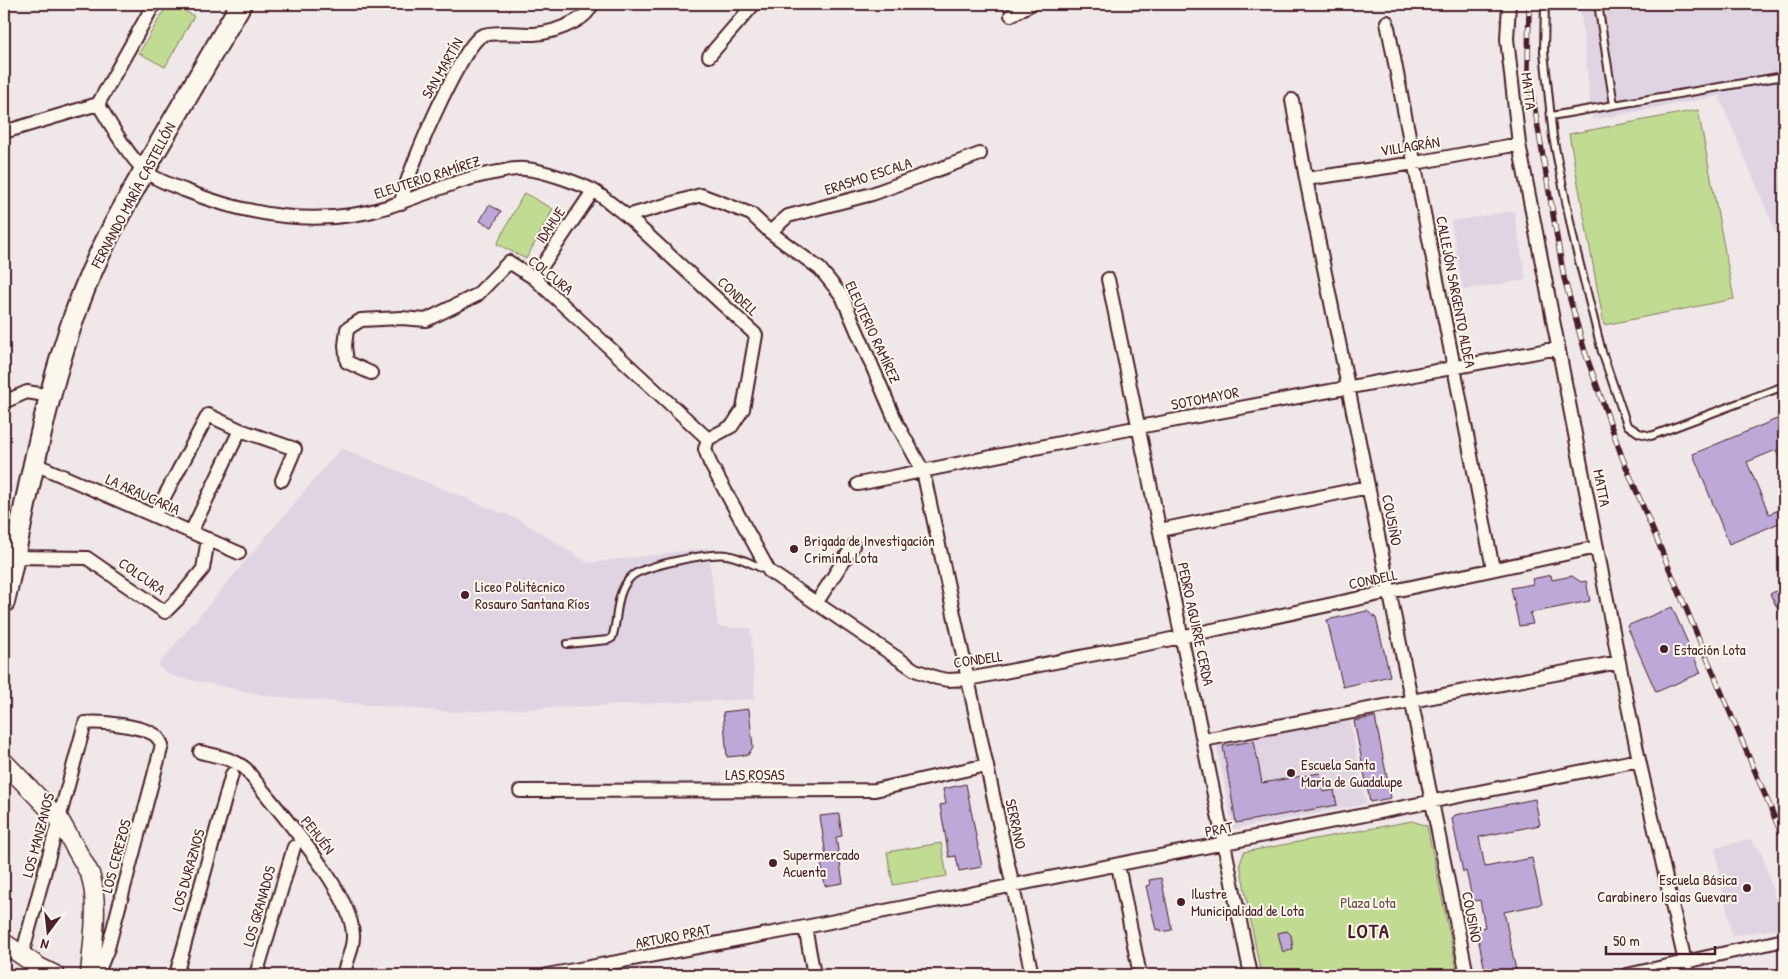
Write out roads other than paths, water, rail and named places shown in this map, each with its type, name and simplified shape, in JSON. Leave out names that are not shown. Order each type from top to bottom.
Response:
[{"type":"main road","name":"FERNANDO MARÍA CASTELLÓN","points":[[4,602],[51,396],[63,352],[85,288],[106,240],[241,4]]},
{"type":"main road","points":[[4,762],[59,819],[94,884],[95,901],[90,975]]},
{"type":"main road","points":[[9,949],[36,971],[55,975]]},
{"type":"street","points":[[4,132],[98,104],[154,4]]},
{"type":"street","name":"SAN MARTÍN","points":[[401,203],[408,176],[430,124],[448,86],[478,38],[486,34],[532,34],[553,31],[579,20],[588,12],[592,4]]},
{"type":"street","points":[[708,56],[754,4]]},
{"type":"street","points":[[1012,15],[1032,4]]},
{"type":"street","name":"MATTA","points":[[1509,4],[1507,39],[1519,144],[1619,662],[1639,760],[1688,975]]},
{"type":"street","name":"CALLEJÓN SARGENTO ALDEA","points":[[1388,22],[1493,569]]},
{"type":"street","name":"COUSIÑO","points":[[1292,100],[1306,179],[1467,975]]},
{"type":"street","points":[[98,104],[122,142],[144,171]]},
{"type":"street","name":"VILLAGRÁN","points":[[1306,179],[1415,163],[1519,144]]},
{"type":"street","name":"ERASMO ESCALA","points":[[770,232],[788,216],[872,194],[980,154]]},
{"type":"street","name":"ELEUTERIO RAMÍREZ","points":[[144,171],[207,199],[241,209],[281,216],[309,218],[342,217],[372,212],[470,178],[525,169],[558,177],[593,191],[627,216],[702,195],[752,214],[770,232],[820,269],[842,296],[897,424],[923,471],[968,679]]},
{"type":"street","name":"IDAHUE","points":[[534,278],[593,191]]},
{"type":"street","name":"CONDELL","points":[[627,216],[756,335],[743,409],[732,426],[708,439],[705,449],[710,463],[770,571],[916,670],[937,678],[948,680],[968,679],[1182,637],[1597,547]]},
{"type":"street","name":"COLCURA","points":[[371,373],[347,362],[345,346],[347,329],[361,320],[401,318],[426,320],[477,295],[509,262],[534,278],[708,439]]},
{"type":"street","name":"PEDRO AGUIRRE CERDA","points":[[1108,279],[1251,975]]},
{"type":"street","name":"SOTOMAYOR","points":[[858,484],[1138,427],[1558,348]]},
{"type":"street","points":[[4,402],[27,392],[51,396]]},
{"type":"street","points":[[154,516],[208,415],[240,430],[295,449],[282,480]]},
{"type":"street","points":[[191,532],[240,430]]},
{"type":"street","name":"LA ARAUCARIA","points":[[35,464],[239,553]]},
{"type":"street","points":[[1160,530],[1368,487]]},
{"type":"street","name":"COLCURA","points":[[14,557],[87,558],[165,612],[203,570],[208,539]]},
{"type":"street","points":[[817,602],[853,546]]},
{"type":"street","points":[[1203,740],[1619,662]]},
{"type":"street","name":"SERRANO","points":[[968,679],[1032,975]]},
{"type":"street","name":"LOS CEREZOS","points":[[85,723],[103,722],[143,730],[158,737],[162,745],[108,948],[97,975]]},
{"type":"street","name":"LOS MANZANOS","points":[[9,949],[59,819],[85,723]]},
{"type":"street","name":"PEHUÉN","points":[[200,752],[231,760],[239,763],[246,769],[328,875],[341,899],[353,928],[354,938],[342,975]]},
{"type":"street","name":"PRAT","points":[[805,927],[1639,760]]},
{"type":"street","name":"LAS ROSAS","points":[[520,791],[876,790],[987,765]]},
{"type":"street","name":"LOS DURAZNOS","points":[[176,975],[232,774]]},
{"type":"street","name":"LOS GRANADOS","points":[[256,975],[294,847]]},
{"type":"street","points":[[1118,865],[1140,975]]},
{"type":"street","points":[[805,927],[814,975]]},
{"type":"street","name":"ARTURO PRAT","points":[[547,975],[805,927]]},
{"type":"street","points":[[1627,975],[1784,940]]},
{"type":"lane","points":[[1544,4],[1544,52],[1553,137],[1574,241],[1602,352],[1627,425],[1639,433],[1651,436],[1784,386]]},
{"type":"lane","points":[[1598,4],[1614,105]]},
{"type":"lane","points":[[1551,116],[1784,76]]},
{"type":"lane","points":[[567,644],[612,638],[616,610],[625,585],[631,577],[649,568],[704,556],[725,554],[770,571]]},
{"type":"railway","points":[[1529,4],[1528,70],[1564,278],[1585,352],[1622,457],[1784,840]]},
{"type":"place","name":"Brigada de Investigación Criminal Lota","points":[[794,549]]},
{"type":"place","name":"Liceo Politécnico Rosauro Santana Ríos","points":[[465,595]]},
{"type":"place","name":"Estación Lota","points":[[1664,649]]},
{"type":"place","name":"Escuela Santa María de Guadalupe","points":[[1291,773]]},
{"type":"place","name":"Supermercado Acuenta","points":[[773,863]]},
{"type":"place","name":"Escuela Básica Carabinero Isaias Guevara","points":[[1747,888]]},
{"type":"place","name":"Ilustre Municipalidad de Lota","points":[[1181,902]]},
{"type":"district","name":"LOTA","points":[[1369,930]]},
{"type":"park label","name":"Plaza Lota","points":[[1368,902]]}]
